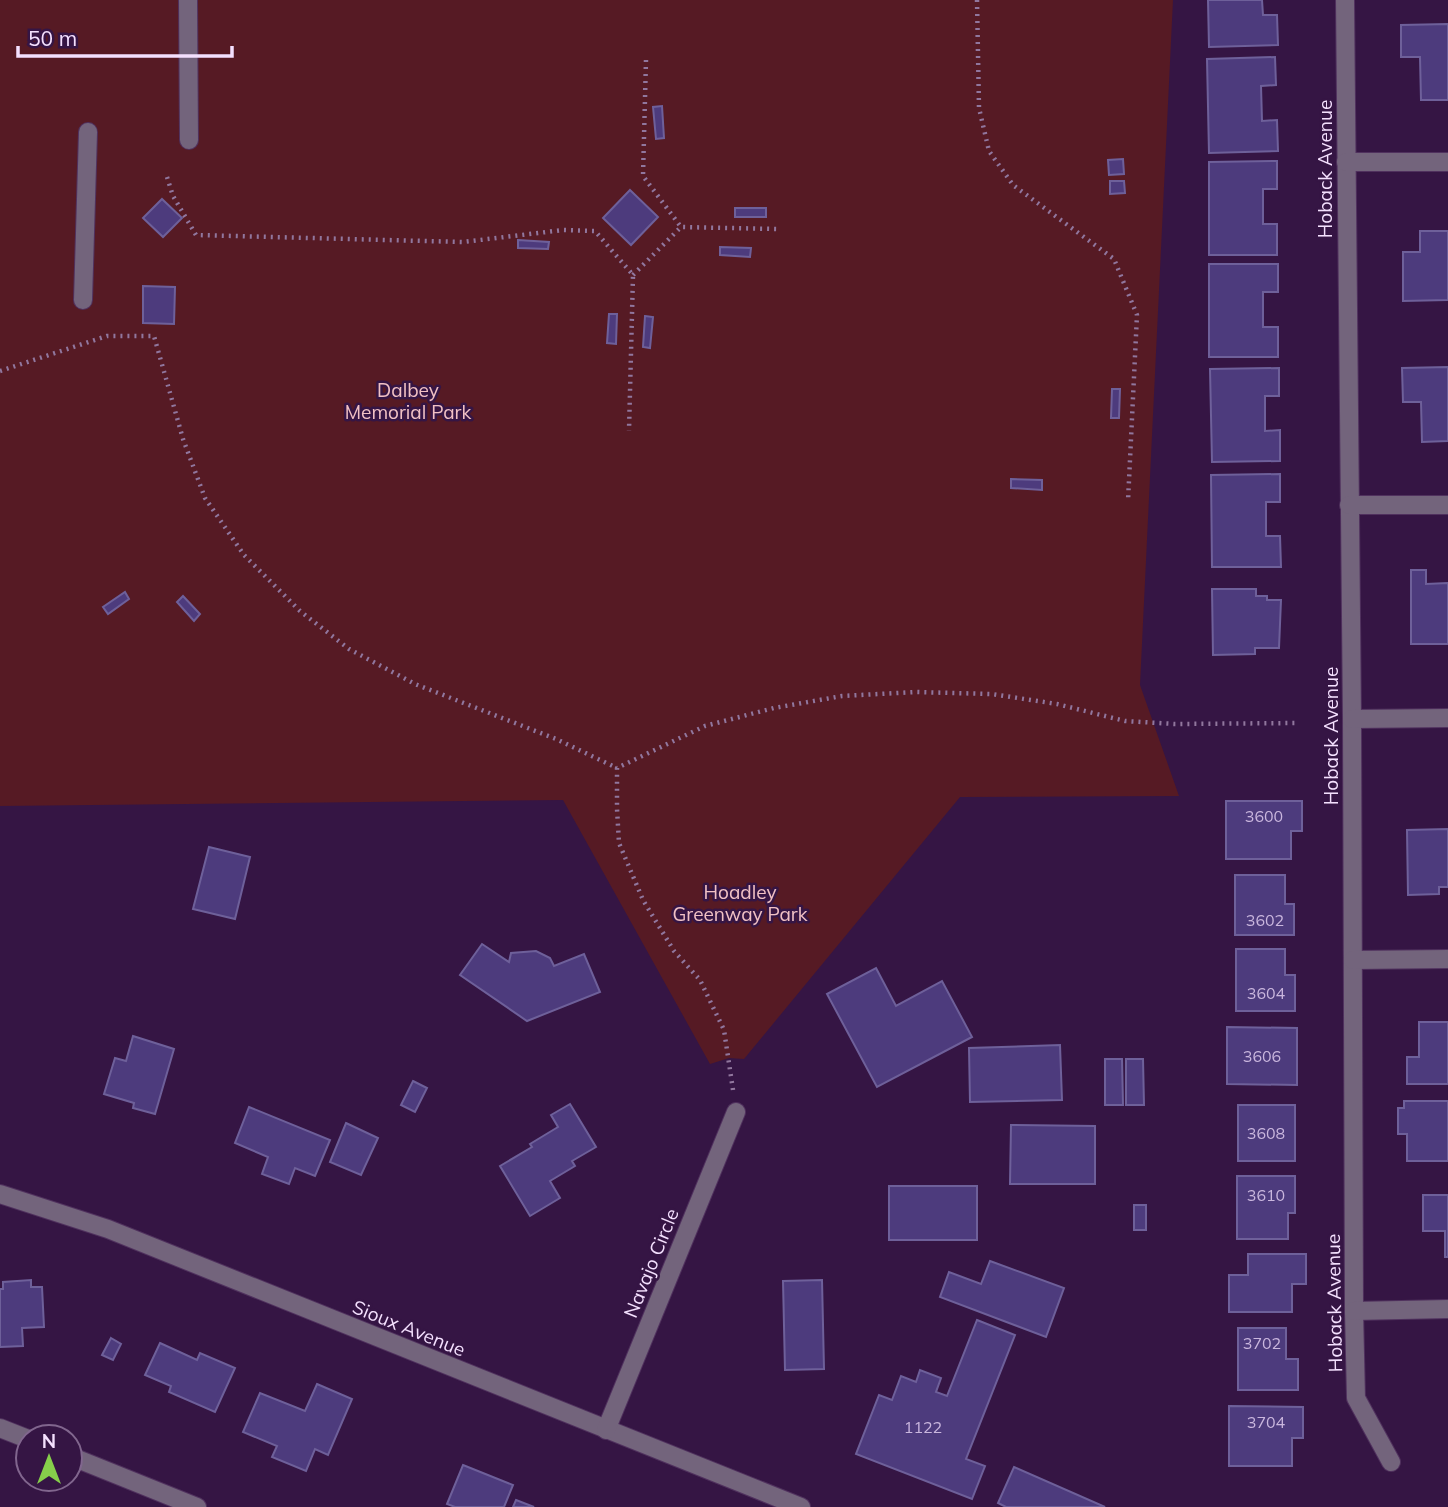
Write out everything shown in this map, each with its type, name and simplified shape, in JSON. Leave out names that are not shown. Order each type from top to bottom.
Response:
[{"type":"street","points":[[188,0],[189,140]]},
{"type":"street","name":"Hoback Avenue","points":[[1345,0],[1356,1398],[1391,1462]]},
{"type":"street","points":[[83,300],[88,132]]},
{"type":"street","points":[[1346,162],[1448,162]]},
{"type":"street","points":[[1349,505],[1448,505]]},
{"type":"street","points":[[1352,719],[1448,718]]},
{"type":"street","points":[[1353,960],[1448,959]]},
{"type":"street","name":"Navajo Circle","points":[[606,1430],[736,1112]]},
{"type":"street","name":"Sioux Avenue","points":[[0,1194],[107,1229],[800,1507]]},
{"type":"street","points":[[1354,1311],[1448,1309]]},
{"type":"street","points":[[84,1462],[197,1507]]},
{"type":"path","points":[[977,0],[979,108],[989,151],[1013,186],[1114,259],[1138,315],[1128,501]]},
{"type":"path","points":[[646,60],[643,176],[681,227]]},
{"type":"path","points":[[167,177],[173,196],[196,235],[463,242],[563,229],[595,231],[633,275],[629,431]]},
{"type":"path","points":[[633,275],[681,227],[777,229]]},
{"type":"path","points":[[0,371],[107,336],[153,336],[183,439],[205,498],[244,555],[300,611],[349,649],[415,684],[556,739],[617,768]]},
{"type":"path","points":[[617,768],[705,726],[774,708],[842,696],[916,692],[992,694],[1057,704],[1125,720],[1175,724],[1296,723]]},
{"type":"path","points":[[617,768],[620,843],[643,900],[674,951],[700,980],[724,1030],[736,1112]]},
{"type":"green space","name":"Dalbey Memorial Park","points":[[0,0],[1173,0],[1140,685],[1179,796],[960,797],[744,1059],[729,1058],[710,1064],[563,800],[0,806]]},
{"type":"building","points":[[1208,0],[1262,0],[1263,15],[1277,15],[1278,45],[1209,47]]},
{"type":"building","points":[[1448,24],[1448,100],[1421,100],[1420,57],[1401,57],[1401,25]]},
{"type":"building","points":[[1275,57],[1276,85],[1261,86],[1262,121],[1277,120],[1278,151],[1209,153],[1207,59]]},
{"type":"building","points":[[662,106],[664,138],[656,139],[653,107]]},
{"type":"building","points":[[1123,159],[1124,174],[1109,175],[1108,160]]},
{"type":"building","points":[[1277,161],[1277,189],[1263,189],[1263,224],[1277,224],[1277,255],[1209,255],[1209,162]]},
{"type":"building","points":[[1110,181],[1124,181],[1125,193],[1110,194]]},
{"type":"building","points":[[630,190],[658,217],[631,245],[603,218]]},
{"type":"building","points":[[162,199],[182,218],[163,237],[143,218]]},
{"type":"building","points":[[735,208],[766,208],[766,217],[735,217]]},
{"type":"building","points":[[1420,231],[1448,231],[1448,300],[1403,301],[1403,252],[1420,252]]},
{"type":"building","points":[[518,240],[549,242],[548,249],[518,248]]},
{"type":"building","points":[[720,247],[751,248],[750,257],[720,255]]},
{"type":"building","points":[[1209,264],[1278,264],[1278,292],[1263,292],[1263,327],[1278,327],[1278,357],[1209,357]]},
{"type":"building","points":[[143,286],[175,287],[174,324],[143,323]]},
{"type":"building","points":[[609,314],[617,314],[616,344],[607,343]]},
{"type":"building","points":[[645,316],[653,317],[650,348],[643,347]]},
{"type":"building","points":[[1448,367],[1448,441],[1422,442],[1421,402],[1403,402],[1402,368]]},
{"type":"building","points":[[1279,368],[1279,396],[1265,396],[1265,431],[1280,430],[1280,461],[1212,462],[1210,369]]},
{"type":"building","points":[[1112,389],[1120,389],[1119,418],[1111,418]]},
{"type":"building","points":[[1280,474],[1280,502],[1266,502],[1266,536],[1280,536],[1281,567],[1212,567],[1211,475]]},
{"type":"building","points":[[1011,479],[1042,480],[1042,490],[1011,488]]},
{"type":"building","points":[[1411,570],[1426,570],[1426,584],[1448,583],[1448,644],[1411,644]]},
{"type":"building","points":[[1212,589],[1256,589],[1256,596],[1267,596],[1267,600],[1281,600],[1279,648],[1255,648],[1255,654],[1213,655]]},
{"type":"building","points":[[125,592],[129,599],[108,614],[103,607]]},
{"type":"building","points":[[183,596],[200,614],[194,621],[177,602]]},
{"type":"building","points":[[1226,801],[1302,801],[1302,831],[1291,831],[1291,859],[1226,859]]},
{"type":"building","points":[[1448,829],[1448,887],[1439,887],[1439,894],[1408,895],[1407,830]]},
{"type":"building","points":[[209,847],[250,857],[235,919],[193,909]]},
{"type":"building","points":[[1235,875],[1285,875],[1285,904],[1294,904],[1294,935],[1235,935]]},
{"type":"building","points":[[482,944],[509,962],[511,953],[536,951],[550,958],[554,966],[584,954],[600,992],[527,1021],[460,975]]},
{"type":"building","points":[[1236,949],[1285,949],[1285,975],[1295,975],[1295,1011],[1236,1011]]},
{"type":"building","points":[[876,968],[896,1006],[942,981],[972,1037],[877,1087],[827,994]]},
{"type":"building","points":[[1419,1022],[1448,1022],[1448,1084],[1407,1084],[1407,1057],[1419,1057]]},
{"type":"building","points":[[1227,1027],[1297,1028],[1297,1085],[1227,1084]]},
{"type":"building","points":[[133,1036],[174,1049],[155,1114],[133,1108],[134,1103],[104,1094],[115,1058],[126,1061]]},
{"type":"building","points":[[1060,1045],[1062,1100],[970,1102],[969,1048]]},
{"type":"building","points":[[1105,1059],[1122,1059],[1123,1105],[1105,1105]]},
{"type":"building","points":[[1126,1059],[1143,1059],[1144,1105],[1126,1105]]},
{"type":"building","points":[[413,1081],[427,1088],[415,1112],[401,1105]]},
{"type":"building","points":[[1404,1101],[1448,1101],[1448,1161],[1407,1161],[1407,1134],[1398,1134],[1398,1108],[1404,1108]]},
{"type":"building","points":[[570,1104],[596,1147],[572,1161],[575,1166],[550,1181],[560,1198],[530,1216],[500,1166],[558,1127],[551,1115]]},
{"type":"building","points":[[1238,1105],[1295,1105],[1295,1161],[1238,1161]]},
{"type":"building","points":[[249,1107],[330,1140],[315,1176],[295,1168],[289,1184],[262,1174],[268,1157],[235,1143]]},
{"type":"building","points":[[346,1123],[378,1138],[361,1175],[330,1162]]},
{"type":"building","points":[[1011,1125],[1095,1126],[1095,1184],[1010,1184]]},
{"type":"building","points":[[1237,1176],[1295,1176],[1295,1213],[1288,1213],[1288,1239],[1237,1239]]},
{"type":"building","points":[[889,1186],[977,1186],[977,1240],[889,1240]]},
{"type":"building","points":[[1423,1195],[1448,1195],[1448,1257],[1445,1257],[1445,1231],[1423,1231]]},
{"type":"building","points":[[1134,1205],[1146,1205],[1146,1230],[1134,1230]]},
{"type":"building","points":[[1248,1254],[1306,1254],[1306,1284],[1292,1284],[1292,1312],[1229,1312],[1229,1275],[1248,1275]]},
{"type":"building","points":[[990,1261],[1064,1288],[1046,1337],[940,1297],[949,1272],[981,1284]]},
{"type":"building","points":[[31,1280],[31,1287],[42,1287],[44,1327],[22,1328],[23,1346],[0,1347],[0,1289],[3,1289],[3,1282]]},
{"type":"building","points":[[822,1280],[824,1369],[785,1370],[783,1281]]},
{"type":"building","points":[[977,1320],[1015,1335],[966,1459],[985,1466],[972,1499],[856,1454],[879,1395],[892,1400],[901,1376],[916,1382],[920,1370],[941,1378],[936,1392],[947,1396]]},
{"type":"building","points":[[1238,1328],[1286,1328],[1286,1359],[1298,1359],[1298,1390],[1238,1390]]},
{"type":"building","points":[[111,1338],[121,1344],[113,1360],[102,1355]]},
{"type":"building","points":[[160,1343],[197,1360],[200,1353],[235,1368],[215,1412],[169,1392],[171,1386],[145,1375]]},
{"type":"building","points":[[317,1384],[352,1399],[328,1455],[315,1449],[306,1471],[272,1457],[277,1446],[243,1432],[260,1393],[305,1411]]},
{"type":"building","points":[[1229,1406],[1303,1407],[1303,1438],[1292,1438],[1292,1466],[1229,1466]]},
{"type":"building","points":[[463,1465],[513,1485],[504,1507],[455,1507],[447,1504]]},
{"type":"building","points":[[1014,1467],[1105,1507],[1006,1507],[998,1503]]},
{"type":"building","points":[[516,1500],[534,1507],[513,1507]]},
{"type":"park label","name":"Hoadley Greenway Park","points":[[740,903]]}]
